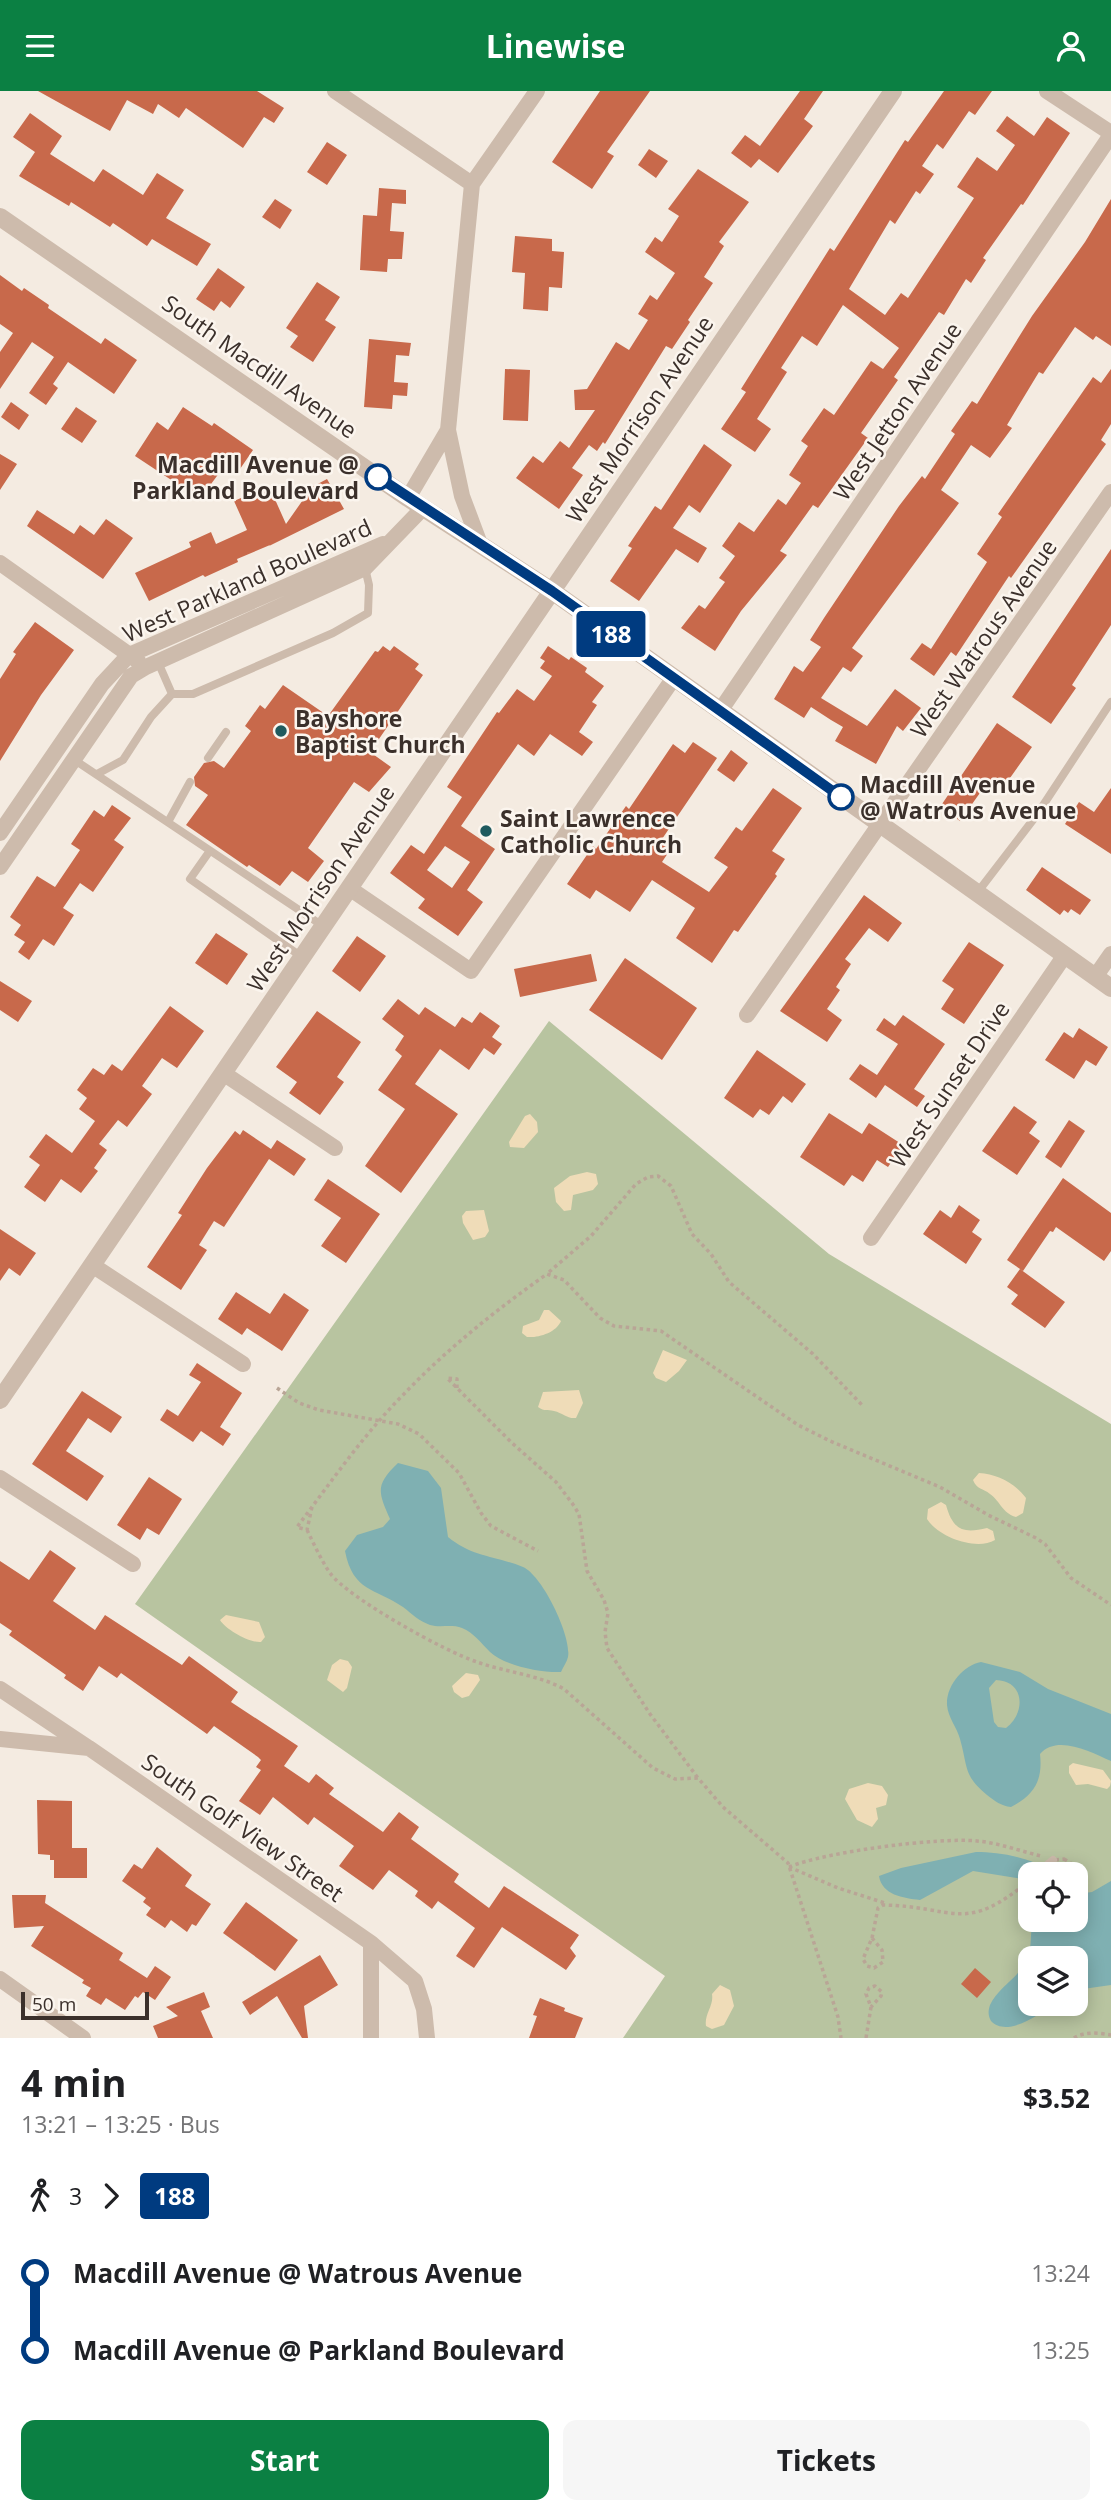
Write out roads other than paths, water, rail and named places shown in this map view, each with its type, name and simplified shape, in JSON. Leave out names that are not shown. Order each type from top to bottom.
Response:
[{"type":"street","points":[[335,91],[472,184]]},
{"type":"street","name":"West Parkland Boulevard","points":[[480,544],[462,496],[448,430],[472,184],[537,91]]},
{"type":"street","name":"West Morrison Avenue","points":[[0,1400],[892,91]]},
{"type":"street","points":[[1047,91],[1111,134]]},
{"type":"street","name":"West Jetton Avenue","points":[[720,711],[1111,134]]},
{"type":"street","name":"South Macdill Avenue","points":[[0,217],[416,503],[552,591],[1111,988]]},
{"type":"street","name":"West Parkland Boulevard","points":[[0,867],[131,676],[365,568],[391,540],[416,503],[448,430]]},
{"type":"street","name":"West Watrous Avenue","points":[[747,1015],[1111,492]]},
{"type":"street","name":"West Parkland Boulevard","points":[[0,833],[102,684],[129,655],[391,540]]},
{"type":"street","points":[[0,563],[129,655],[152,665]]},
{"type":"street","points":[[349,888],[471,971],[673,679]]},
{"type":"street","points":[[1095,977],[1111,954]]},
{"type":"street","name":"West Sunset Drive","points":[[871,1238],[1065,955]]},
{"type":"street","points":[[223,1073],[335,1148]]},
{"type":"street","points":[[92,1265],[243,1364]]},
{"type":"street","points":[[0,1478],[133,1564]]},
{"type":"street","name":"South Golf View Street","points":[[0,1689],[371,1943],[415,1981],[424,2009],[427,2038]]},
{"type":"street","name":"South Golf View Street","points":[[0,1738],[89,1748]]},
{"type":"street","points":[[371,1943],[371,2038]]},
{"type":"street","points":[[0,1979],[83,2038]]},
{"type":"lane","points":[[97,774],[123,759],[151,717],[172,694],[193,694],[333,633],[368,613],[369,585],[365,568]]},
{"type":"lane","points":[[152,665],[172,694]]},
{"type":"lane","points":[[977,893],[1037,816],[1111,702]]},
{"type":"lane","points":[[208,758],[226,732]]},
{"type":"lane","points":[[73,759],[323,926]]},
{"type":"lane","points":[[168,822],[190,782]]},
{"type":"lane","points":[[209,852],[190,879],[302,957]]},
{"type":"water","points":[[398,1463],[428,1471],[441,1488],[448,1537],[466,1549],[523,1567],[539,1581],[561,1621],[568,1647],[568,1657],[561,1672],[534,1670],[505,1661],[490,1652],[466,1630],[426,1623],[359,1582],[345,1551],[357,1535],[383,1527],[390,1519],[381,1489],[385,1477]]},
{"type":"water","points":[[981,1662],[1020,1672],[1048,1689],[1111,1714],[1111,1761],[1074,1747],[1055,1745],[1040,1754],[1038,1779],[1026,1797],[1011,1807],[993,1799],[979,1788],[970,1776],[959,1735],[947,1705],[947,1698],[957,1677]],"holes":[[[996,1680],[1013,1686],[1019,1699],[1017,1714],[1006,1728],[998,1727],[994,1722],[989,1688]]]},
{"type":"water","points":[[976,1852],[996,1853],[1031,1862],[1018,1862],[1018,1878],[973,1871],[920,1900],[900,1897],[889,1891],[881,1882],[879,1876],[901,1868]]},
{"type":"water","points":[[1111,1881],[1111,1985],[1088,1988],[1088,1946],[1030,1946],[1032,1932],[1088,1932],[1088,1892]]},
{"type":"water","points":[[1018,1973],[1018,2016],[1035,2016],[1014,2026],[998,2026],[991,2021],[989,2011],[998,1993]]},
{"type":"place","name":"Macdill Avenue @ Parkland Boulevard","points":[[378,477]]},
{"type":"place","name":"Bayshore Baptist Church","points":[[281,731]]},
{"type":"place","name":"Macdill Avenue @ Watrous Avenue","points":[[841,797]]},
{"type":"place","name":"Saint Lawrence Catholic Church","points":[[486,831]]}]
